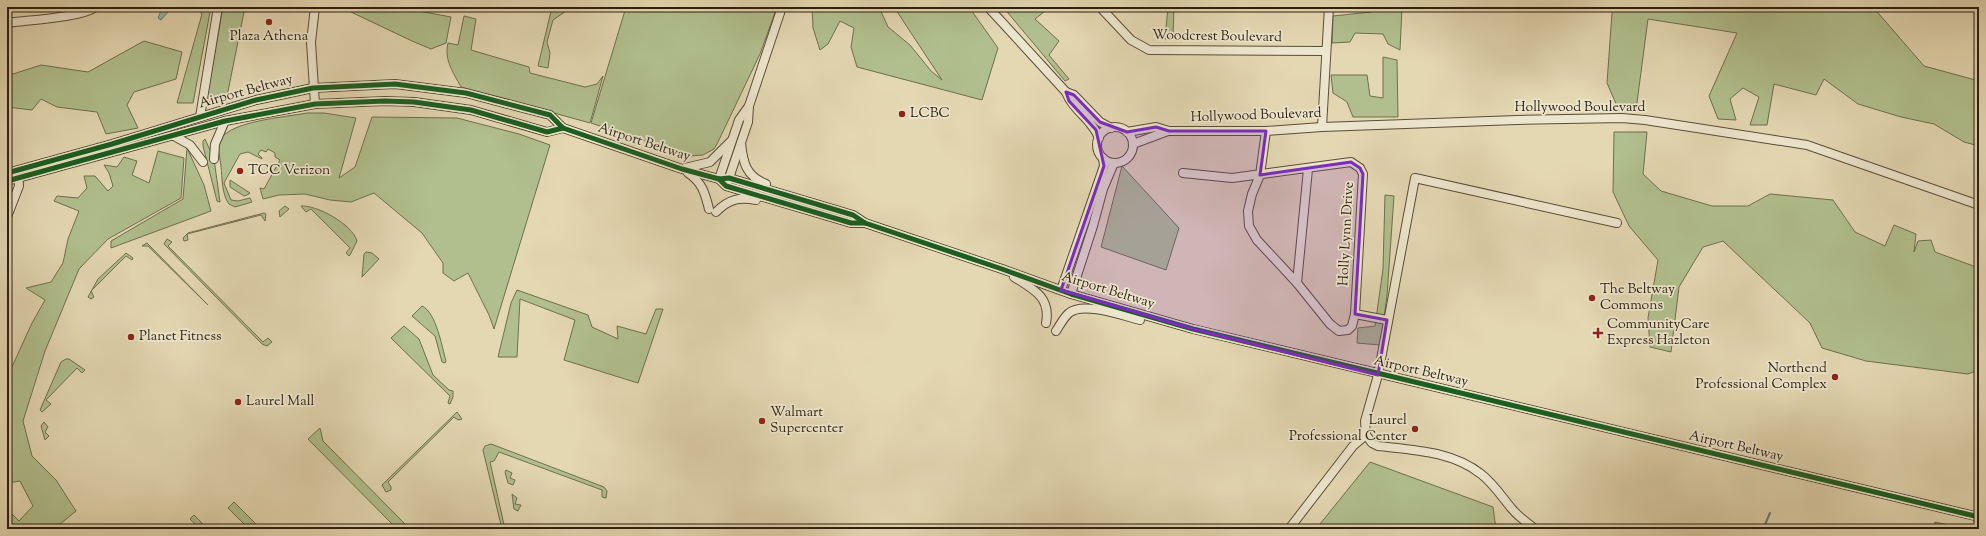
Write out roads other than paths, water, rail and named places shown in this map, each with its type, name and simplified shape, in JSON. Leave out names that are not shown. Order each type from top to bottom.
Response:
[{"type":"street","points":[[7,23],[73,14],[92,10],[96,7]]},
{"type":"street","points":[[200,117],[218,7]]},
{"type":"street","points":[[315,7],[311,42],[315,104]]},
{"type":"street","points":[[728,182],[748,122],[749,106],[782,7]]},
{"type":"street","points":[[988,7],[1066,92],[1070,101],[1092,124],[1099,138]]},
{"type":"street","name":"Woodcrest Boulevard","points":[[1100,7],[1131,40],[1138,46],[1149,50],[1326,51]]},
{"type":"street","points":[[1322,127],[1329,7]]},
{"type":"street","name":"Airport Beltway","points":[[7,181],[18,174],[256,100],[313,88],[395,84],[466,93],[550,115],[563,128],[682,169],[728,182],[791,206],[851,223],[865,223]]},
{"type":"street","points":[[1066,92],[1074,95],[1100,122],[1112,128]]},
{"type":"street","name":"Airport Beltway","points":[[7,173],[18,174],[174,136],[225,121],[315,104],[385,101],[414,102],[471,110],[548,132],[563,128]]},
{"type":"street","points":[[719,179],[739,120],[749,106]]},
{"type":"street","name":"Hollywood Boulevard","points":[[1128,132],[1156,128],[1169,131],[1266,131],[1322,127],[1517,120],[1622,118],[1646,120],[1807,145],[1979,205]]},
{"type":"street","points":[[214,159],[215,144],[225,121]]},
{"type":"street","points":[[1061,290],[1104,166],[1103,158],[1097,146],[1099,138],[1104,131],[1112,128],[1120,128],[1128,132],[1133,144],[1129,156],[1122,162],[1114,163],[1103,158]]},
{"type":"street","name":"Hollywood Boulevard","points":[[1133,144],[1169,131]]},
{"type":"street","points":[[1266,131],[1260,174],[1252,194],[1248,211],[1249,226],[1257,240],[1297,283]]},
{"type":"street","points":[[174,136],[190,145],[203,162]]},
{"type":"street","points":[[682,169],[710,162],[731,142]]},
{"type":"street","points":[[741,143],[745,167],[751,176],[762,183],[796,196]]},
{"type":"street","name":"Holly Lynn Drive","points":[[1183,172],[1232,178],[1308,169],[1351,162],[1360,168],[1363,174],[1355,314],[1352,326],[1348,330],[1339,331],[1330,324],[1297,283]]},
{"type":"street","points":[[1071,294],[1085,253],[1103,189],[1114,163]]},
{"type":"street","points":[[682,169],[697,179],[703,187],[713,211],[728,202],[742,197],[791,206]]},
{"type":"street","points":[[1297,283],[1308,169]]},
{"type":"street","points":[[7,217],[19,186],[18,174]]},
{"type":"street","points":[[1535,529],[1513,510],[1482,474],[1468,465],[1453,459],[1430,453],[1378,446],[1372,443],[1366,435],[1365,421],[1378,375],[1415,178],[1617,223]]},
{"type":"street","name":"Airport Beltway","points":[[728,182],[796,196],[853,214],[865,223],[1071,294],[1192,329],[1378,375],[1979,517]]},
{"type":"street","points":[[1085,219],[1087,230],[1081,247],[1085,253]]},
{"type":"street","points":[[1002,269],[1032,289],[1046,303],[1048,313],[1046,323]]},
{"type":"street","points":[[1056,331],[1070,312],[1078,309],[1107,311],[1173,328],[1192,329]]},
{"type":"street","points":[[1355,314],[1388,320]]},
{"type":"street","points":[[1289,529],[1353,446],[1366,435]]},
{"type":"water","points":[[165,7],[168,12],[161,20],[158,18],[162,8]]},
{"type":"waterway","points":[[1763,529],[1770,513]]},
{"type":"place","name":"Plaza Athena","points":[[269,22]]},
{"type":"place","name":"LCBC","points":[[902,114]]},
{"type":"place","name":"TCC Verizon","points":[[240,171]]},
{"type":"place","name":"The Beltway Commons","points":[[1592,298]]},
{"type":"place","name":"CommunityCare Express Hazleton","points":[[1598,333]]},
{"type":"place","name":"Planet Fitness","points":[[131,337]]},
{"type":"place","name":"Northend Professional Complex","points":[[1835,377]]},
{"type":"place","name":"Laurel Mall","points":[[238,402]]},
{"type":"place","name":"Walmart Supercenter","points":[[762,421]]},
{"type":"place","name":"Laurel Professional Center","points":[[1415,429]]}]
